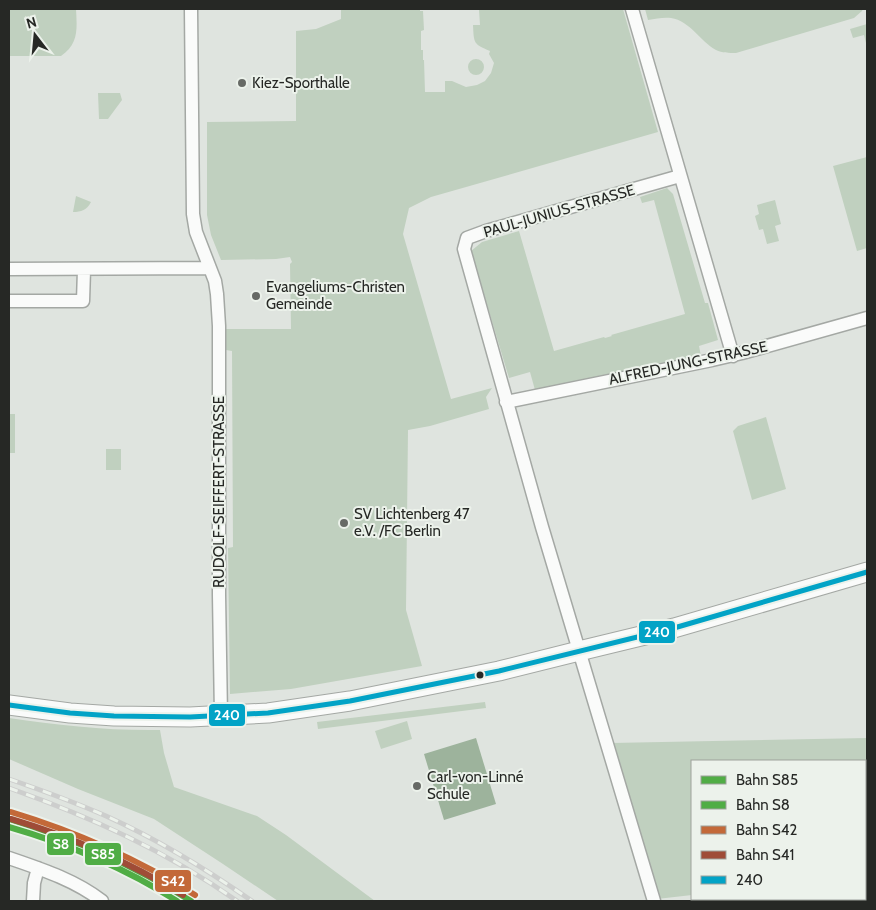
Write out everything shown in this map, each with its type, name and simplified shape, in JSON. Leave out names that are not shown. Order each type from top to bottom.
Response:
[{"type":"main road","points":[[9,705],[70,713],[163,718],[285,711],[350,701],[480,676],[674,628],[867,572]]},
{"type":"street","name":"RUDOLF-SEIFFERT-STRASSE","points":[[191,9],[193,214],[196,232],[214,281],[217,294],[219,326],[219,595],[222,716]]},
{"type":"street","points":[[632,9],[733,356]]},
{"type":"street","name":"PAUL-JUNIUS-STRASSE","points":[[654,901],[506,402],[464,249],[467,238],[486,231],[680,176]]},
{"type":"street","points":[[9,269],[210,268]]},
{"type":"street","points":[[9,301],[83,301],[84,270]]},
{"type":"street","name":"ALFRED-JUNG-STRASSE","points":[[506,402],[733,356],[867,318]]},
{"type":"street","points":[[9,858],[71,882],[102,901]]},
{"type":"street","points":[[33,901],[34,883],[38,868]]},
{"type":"shaded area","points":[[9,9],[76,9],[76,35],[74,41],[61,56],[9,56]]},
{"type":"shaded area","points":[[341,9],[420,9],[420,11],[423,11],[424,30],[421,31],[421,50],[423,50],[424,60],[425,92],[445,92],[445,81],[452,81],[466,87],[485,81],[491,73],[494,63],[489,54],[490,51],[480,47],[474,39],[473,25],[480,25],[479,9],[623,9],[658,132],[431,197],[409,208],[403,234],[451,399],[492,388],[486,397],[489,409],[430,426],[408,430],[406,610],[422,666],[291,689],[230,694],[228,548],[233,547],[232,351],[226,350],[225,329],[291,329],[290,264],[292,262],[290,257],[221,260],[211,235],[207,215],[207,122],[296,121],[296,31],[316,29],[341,19]]},
{"type":"shaded area","points":[[645,9],[863,9],[854,18],[736,53],[716,50],[678,20],[665,18],[648,20]]},
{"type":"shaded area","points":[[867,24],[867,47],[864,35],[853,38],[850,29]]},
{"type":"shaded area","points":[[476,59],[484,67],[476,75],[468,67]]},
{"type":"shaded area","points":[[98,93],[120,93],[122,100],[108,119],[99,119]]},
{"type":"shaded area","points":[[867,157],[867,248],[857,251],[833,166]]},
{"type":"shaded area","points":[[667,188],[673,194],[705,303],[708,303],[718,340],[699,346],[701,356],[535,390],[530,372],[509,378],[471,251],[482,242],[519,231],[554,351],[685,314],[654,200],[642,203],[640,197]]},
{"type":"shaded area","points":[[76,196],[91,202],[84,210],[73,212]]},
{"type":"shaded area","points":[[775,200],[781,224],[775,226],[779,241],[767,244],[763,229],[759,230],[755,216],[759,214],[757,205]]},
{"type":"shaded area","points":[[9,414],[15,414],[15,453],[9,453]]},
{"type":"shaded area","points":[[766,417],[786,489],[752,500],[733,431],[738,426]]},
{"type":"shaded area","points":[[106,449],[121,449],[121,470],[106,470]]},
{"type":"shaded area","points":[[485,702],[486,708],[318,729],[317,722]]},
{"type":"shaded area","points":[[9,718],[84,727],[160,730],[164,753],[174,787],[257,816],[286,835],[375,901],[278,901],[154,819],[9,759]]},
{"type":"shaded area","points":[[407,721],[412,739],[381,749],[375,731]]},
{"type":"shaded area","points":[[476,738],[496,804],[444,820],[424,754]]},
{"type":"shaded area","points":[[867,738],[867,883],[866,760],[691,760],[691,895],[657,899],[611,743]]},
{"type":"railway","points":[[9,779],[70,801],[144,834],[217,877],[252,901]]},
{"type":"railway","points":[[9,788],[98,823],[127,837],[183,866],[237,901]]},
{"type":"rail line","name":"S42","points":[[11,812],[59,828],[106,847],[151,869],[195,895]]},
{"type":"rail line","name":"S85","points":[[9,819],[57,835],[103,854],[191,901]]},
{"type":"rail line","name":"S41","points":[[11,819],[100,851],[183,895]]},
{"type":"rail line","name":"S8","points":[[9,827],[53,841],[96,858],[137,878],[177,901]]},
{"type":"transit line","name":"240","points":[[9,705],[70,713],[114,716],[190,717],[268,713],[350,701],[499,671],[674,628],[867,572]]},
{"type":"place","name":"Kiez-Sporthalle","points":[[242,83]]},
{"type":"place","name":"Evangeliums-Christen Gemeinde","points":[[256,296]]},
{"type":"place","name":"SV Lichtenberg 47 e.V. /FC Berlin","points":[[344,523]]},
{"type":"place","name":"Carl-von-Linné Schule","points":[[417,786]]}]
